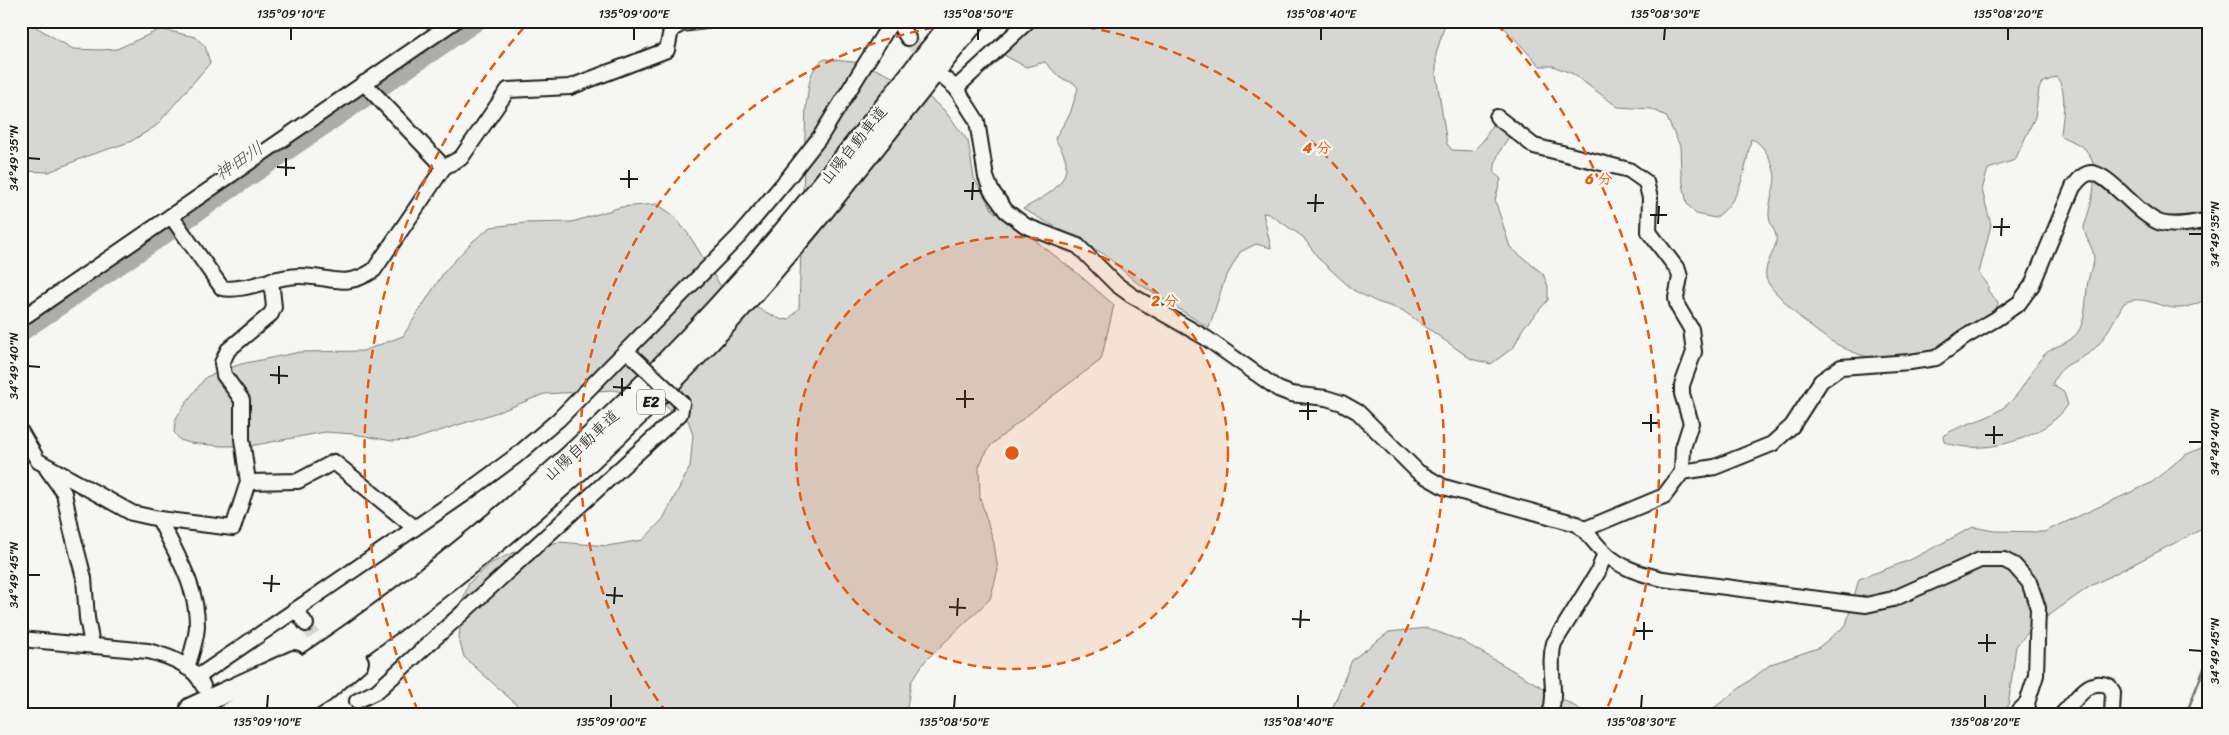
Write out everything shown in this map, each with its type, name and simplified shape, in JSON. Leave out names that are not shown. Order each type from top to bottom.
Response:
[{"type":"highway","name":"山陽自動車道","points":[[228,714],[304,666],[410,590],[521,501],[624,405],[746,275],[953,21]]},
{"type":"highway","name":"山陽自動車道","points":[[259,714],[367,642],[498,541],[637,417],[760,286],[975,21]]},
{"type":"highway","points":[[290,714],[324,692],[498,541]]},
{"type":"highway","points":[[191,708],[308,654],[410,590]]},
{"type":"street","points":[[21,319],[176,223],[370,90],[455,21]]},
{"type":"street","points":[[176,223],[222,288],[232,290],[271,280],[299,276],[349,282],[361,278],[374,270],[444,167],[461,158],[508,90],[570,87],[667,50],[671,30],[681,24],[705,21]]},
{"type":"street","points":[[197,677],[415,528],[516,456],[630,355],[740,235],[788,178],[820,136],[892,21]]},
{"type":"street","points":[[897,21],[908,38]]},
{"type":"street","points":[[1028,21],[950,83],[977,121],[986,177],[991,190],[1006,211],[1016,220],[1078,246],[1116,284],[1131,295],[1206,338],[1278,389],[1291,394],[1326,398],[1342,403],[1358,412],[1428,480],[1444,487],[1577,524],[1585,530],[1605,553],[1636,573],[1663,579],[1866,605],[1893,599],[1980,560],[2004,560],[2014,565],[2029,582],[2038,608],[2036,675],[2028,708],[2016,714]]},
{"type":"street","points":[[370,90],[444,167]]},
{"type":"street","points":[[1497,117],[1534,146],[1629,170],[1646,182],[1650,198],[1649,232],[1678,270],[1680,277],[1676,298],[1692,335],[1694,352],[1682,385],[1682,394],[1690,423],[1683,448],[1682,472],[1664,496],[1585,530]]},
{"type":"street","points":[[1682,472],[1715,467],[1772,444],[1792,426],[1821,381],[1841,366],[1910,362],[1936,358],[1966,337],[1996,320],[2019,303],[2032,285],[2073,187],[2083,176],[2092,173],[2105,179],[2148,216],[2162,223],[2192,223],[2208,220]]},
{"type":"street","points":[[21,432],[25,447],[38,462],[132,513],[159,519],[233,528],[248,482],[242,439],[242,400],[224,375],[222,363],[228,350],[271,314],[274,307],[271,280]]},
{"type":"street","points":[[357,701],[377,691],[680,414],[682,403],[630,355]]},
{"type":"street","points":[[248,482],[298,481],[334,462],[415,528]]},
{"type":"street","points":[[46,467],[49,474],[64,493],[70,528],[84,578],[86,618],[92,645]]},
{"type":"street","points":[[159,519],[191,584],[196,605],[197,677]]},
{"type":"street","points":[[1550,714],[1553,705],[1550,653],[1554,643],[1598,572],[1605,553]]},
{"type":"street","points":[[296,610],[306,624]]},
{"type":"street","points":[[21,639],[92,645],[158,654],[167,656],[197,677]]},
{"type":"street","points":[[2062,714],[2088,686],[2096,683],[2110,686],[2113,692],[2112,714]]},
{"type":"shaded area","points":[[21,21],[31,21],[36,27],[73,49],[117,49],[161,29],[195,37],[205,46],[210,63],[156,126],[130,142],[90,155],[49,172],[21,171]]},
{"type":"shaded area","points":[[1036,21],[1446,21],[1436,54],[1436,74],[1447,144],[1452,150],[1473,151],[1483,141],[1493,123],[1506,131],[1509,137],[1495,164],[1495,174],[1501,179],[1495,200],[1510,247],[1543,274],[1548,286],[1548,300],[1523,328],[1514,347],[1491,364],[1471,359],[1402,310],[1377,302],[1353,290],[1320,260],[1303,237],[1269,214],[1263,213],[1271,248],[1256,244],[1240,252],[1224,281],[1209,328],[1136,282],[1104,254],[1023,209],[1052,191],[1063,179],[1066,160],[1055,138],[1070,114],[1078,88],[1074,83],[1060,78],[1045,62],[1026,67],[1002,54]]},
{"type":"shaded area","points":[[1498,21],[2208,21],[2208,299],[2181,308],[2167,307],[2138,300],[2124,303],[2106,335],[2097,346],[2087,355],[2065,367],[2056,377],[2052,385],[2064,392],[2068,405],[2058,417],[2029,436],[1994,446],[1959,446],[1944,442],[1943,436],[1991,415],[2013,399],[2043,356],[2072,338],[2077,333],[2084,318],[2088,284],[2094,259],[2084,227],[2094,187],[2093,166],[2085,149],[2061,136],[2064,97],[2056,77],[2042,83],[2039,89],[2035,117],[2015,160],[1988,169],[1982,190],[1991,225],[1979,273],[1988,285],[1988,291],[1998,302],[1997,307],[1987,317],[1968,326],[1924,354],[1908,359],[1890,360],[1872,358],[1838,345],[1794,312],[1769,284],[1766,278],[1766,268],[1775,247],[1776,239],[1769,217],[1775,174],[1768,155],[1756,141],[1751,139],[1741,183],[1737,193],[1724,211],[1715,218],[1696,214],[1687,204],[1681,173],[1680,146],[1666,116],[1652,109],[1618,107],[1573,74],[1553,66],[1540,66]]},
{"type":"shaded area","points":[[825,59],[862,63],[919,89],[944,110],[968,141],[974,178],[993,211],[1022,230],[1114,305],[1101,360],[1035,409],[991,445],[984,456],[979,467],[980,498],[994,543],[998,570],[990,599],[925,661],[911,682],[906,714],[522,714],[517,705],[464,657],[459,639],[462,602],[469,583],[491,563],[517,551],[559,542],[607,546],[643,540],[663,519],[690,467],[693,435],[688,420],[656,401],[614,390],[544,394],[504,410],[412,440],[392,441],[354,434],[325,432],[250,446],[221,446],[190,443],[180,440],[174,432],[176,418],[206,377],[241,364],[300,352],[363,351],[403,336],[444,272],[473,241],[491,227],[525,223],[572,222],[621,207],[657,204],[673,215],[689,235],[720,285],[734,297],[782,320],[789,319],[799,308],[806,106],[812,73],[815,67]]},
{"type":"shaded area","points":[[2208,445],[2208,526],[2089,587],[2034,626],[2016,646],[2007,714],[1706,714],[1771,664],[1818,648],[1846,625],[1859,579],[1910,560],[1973,527],[1994,531],[2044,532],[2151,483],[2185,455]]},
{"type":"shaded area","points":[[1427,628],[1462,641],[1588,714],[1330,714],[1352,660],[1389,632]]},
{"type":"waterway","name":"神田川","points":[[21,334],[480,21]]},
{"type":"waterway","points":[[2186,714],[2208,659]]},
{"type":"tunnel","points":[[908,38],[929,61]]},
{"type":"tunnel","points":[[306,624],[357,701]]}]
